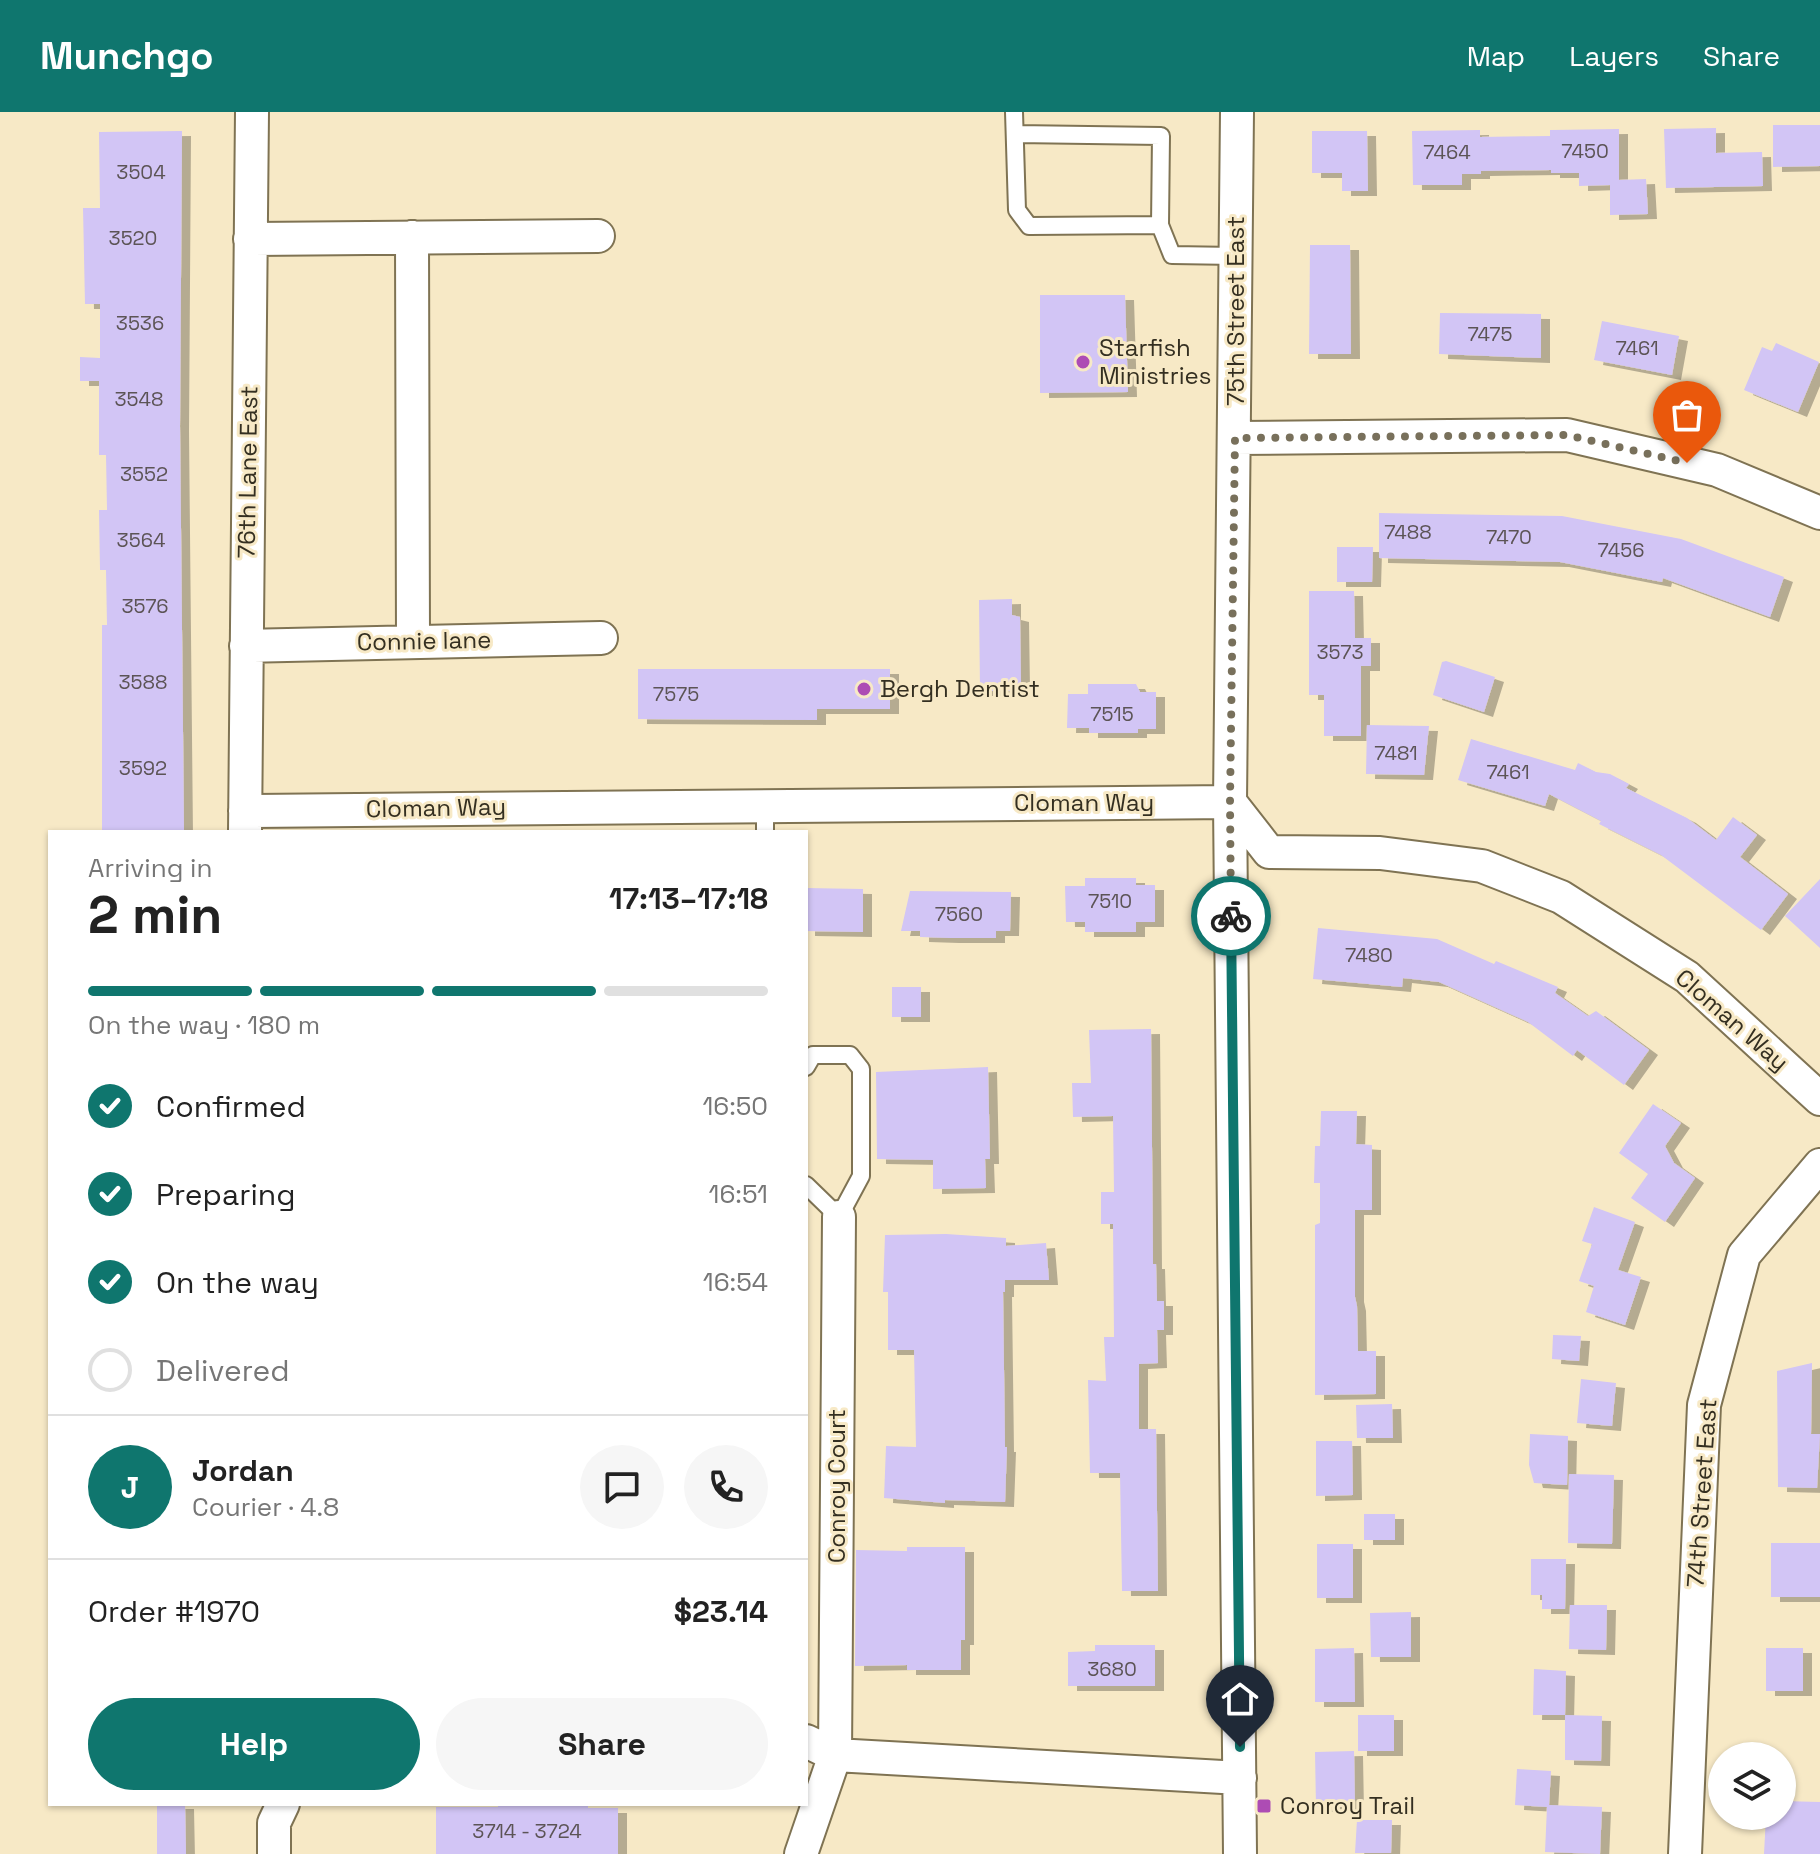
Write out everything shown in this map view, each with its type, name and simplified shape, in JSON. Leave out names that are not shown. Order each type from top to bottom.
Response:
[{"type":"street","name":"76th Lane East","points":[[245,822],[252,112]]},
{"type":"street","name":"75th Street East","points":[[1237,112],[1230,802],[1240,1854]]},
{"type":"street","points":[[250,239],[598,236]]},
{"type":"street","points":[[412,237],[413,641]]},
{"type":"street","points":[[1235,438],[1567,435],[1717,470],[1820,513]]},
{"type":"street","name":"Connie lane","points":[[246,646],[601,638]]},
{"type":"street","name":"Cloman Way","points":[[245,822],[765,818],[1230,802],[1269,852],[1380,853],[1482,866],[1561,897],[1687,977],[1820,1099]]},
{"type":"street","name":"74th Street East","points":[[1685,1854],[1704,1405],[1744,1255],[1820,1165]]},
{"type":"street","name":"Conroy Court","points":[[820,1748],[839,1217]]},
{"type":"street","points":[[801,1854],[820,1748],[1240,1778]]},
{"type":"street","points":[[274,1854],[274,1823],[282,1806]]},
{"type":"lane","points":[[1014,112],[1017,210],[1029,226],[1160,225]]},
{"type":"lane","points":[[1015,134],[1161,136],[1160,225],[1172,255],[1236,256]]},
{"type":"lane","points":[[808,1064],[813,1055],[850,1055],[861,1069],[861,1176],[839,1217],[808,1187]]},
{"type":"building","points":[[1773,125],[1820,125],[1820,166],[1773,167]]},
{"type":"building","points":[[1716,128],[1716,153],[1762,152],[1763,186],[1666,188],[1664,129]]},
{"type":"building","points":[[1619,129],[1619,180],[1646,179],[1648,214],[1610,215],[1610,185],[1579,186],[1579,173],[1551,173],[1551,170],[1481,171],[1481,174],[1462,174],[1462,185],[1413,185],[1412,131],[1480,130],[1480,137],[1550,136],[1550,130]]},
{"type":"building","points":[[182,131],[180,426],[184,830],[102,830],[102,625],[107,625],[106,570],[100,570],[99,510],[107,510],[106,455],[99,455],[99,381],[80,381],[80,357],[100,358],[100,304],[85,304],[83,208],[100,208],[99,132]]},
{"type":"building","points":[[1312,131],[1367,131],[1368,191],[1342,191],[1342,173],[1312,173]]},
{"type":"building","points":[[1310,245],[1350,245],[1351,354],[1309,354]]},
{"type":"building","name":"Starfish Ministries","points":[[1040,295],[1125,295],[1128,392],[1040,393]]},
{"type":"building","points":[[1440,313],[1541,314],[1541,358],[1439,354]]},
{"type":"building","points":[[1602,321],[1679,336],[1672,375],[1594,360]]},
{"type":"building","points":[[1776,343],[1819,362],[1798,412],[1744,390],[1762,347],[1772,351]]},
{"type":"building","points":[[1379,513],[1562,516],[1681,539],[1784,577],[1770,617],[1663,578],[1662,582],[1560,562],[1379,558]]},
{"type":"building","points":[[1337,547],[1373,547],[1372,582],[1337,582]]},
{"type":"building","points":[[1309,591],[1354,591],[1355,638],[1371,638],[1371,666],[1361,666],[1361,736],[1324,736],[1324,695],[1309,695]]},
{"type":"building","points":[[1012,599],[1012,615],[1020,617],[1021,684],[1011,684],[1010,691],[980,691],[979,600]]},
{"type":"building","points":[[1442,662],[1495,677],[1484,712],[1433,695]]},
{"type":"building","points":[[638,669],[890,669],[890,709],[817,709],[817,720],[638,719]]},
{"type":"building","points":[[1088,684],[1136,684],[1140,692],[1156,692],[1156,729],[1138,729],[1138,733],[1089,733],[1089,728],[1067,728],[1068,694],[1088,694]]},
{"type":"building","points":[[1367,725],[1429,726],[1424,775],[1366,774]]},
{"type":"building","points":[[1471,739],[1575,770],[1578,763],[1596,772],[1610,774],[1629,784],[1626,788],[1687,818],[1716,840],[1733,817],[1757,835],[1740,857],[1788,894],[1761,930],[1661,855],[1599,824],[1601,821],[1549,794],[1545,806],[1458,780]]},
{"type":"building","points":[[1085,878],[1136,878],[1136,885],[1155,885],[1155,922],[1136,922],[1136,932],[1085,932],[1085,922],[1066,922],[1065,886],[1085,886]]},
{"type":"building","points":[[1820,879],[1820,948],[1785,916]]},
{"type":"building","points":[[808,888],[863,889],[863,932],[808,931]]},
{"type":"building","points":[[910,891],[1011,892],[1010,931],[996,931],[996,938],[950,938],[920,937],[920,931],[901,931]]},
{"type":"building","points":[[1318,928],[1437,939],[1558,987],[1555,993],[1588,1016],[1596,1011],[1649,1050],[1624,1085],[1577,1050],[1573,1056],[1528,1022],[1439,982],[1403,978],[1402,987],[1313,979]]},
{"type":"building","points":[[892,987],[921,987],[921,1017],[892,1017]]},
{"type":"building","points":[[1151,1029],[1153,1264],[1156,1264],[1157,1301],[1164,1301],[1164,1330],[1157,1330],[1158,1363],[1139,1364],[1139,1429],[1156,1429],[1158,1591],[1122,1591],[1120,1473],[1090,1473],[1088,1380],[1106,1381],[1104,1337],[1114,1337],[1113,1224],[1101,1224],[1101,1192],[1114,1192],[1113,1116],[1073,1117],[1072,1083],[1091,1083],[1089,1030]]},
{"type":"building","points":[[988,1067],[990,1159],[985,1159],[986,1188],[933,1189],[933,1160],[877,1159],[876,1072]]},
{"type":"building","points":[[1653,1104],[1681,1123],[1665,1146],[1674,1163],[1695,1178],[1665,1222],[1631,1198],[1648,1174],[1619,1153]]},
{"type":"building","points":[[1321,1111],[1357,1111],[1356,1144],[1372,1145],[1372,1210],[1355,1210],[1355,1297],[1358,1351],[1376,1351],[1376,1394],[1315,1395],[1315,1225],[1320,1223],[1320,1183],[1314,1183],[1315,1146],[1320,1146]]},
{"type":"building","points":[[1594,1207],[1635,1222],[1618,1270],[1641,1277],[1625,1325],[1586,1312],[1594,1286],[1579,1281],[1592,1244],[1582,1241]]},
{"type":"building","points":[[946,1234],[1006,1238],[1006,1246],[1046,1243],[1049,1280],[1005,1280],[1003,1292],[1007,1447],[1005,1502],[945,1500],[945,1503],[884,1498],[886,1446],[916,1447],[914,1350],[888,1350],[888,1292],[883,1292],[885,1235]]},
{"type":"building","points":[[1553,1335],[1581,1336],[1579,1361],[1552,1359]]},
{"type":"building","points":[[1812,1363],[1811,1434],[1820,1434],[1817,1488],[1778,1487],[1777,1371]]},
{"type":"building","points":[[1581,1379],[1616,1383],[1612,1426],[1577,1423]]},
{"type":"building","points":[[1392,1404],[1393,1438],[1357,1438],[1356,1405]]},
{"type":"building","points":[[1530,1434],[1568,1436],[1567,1485],[1534,1483],[1529,1465]]},
{"type":"building","points":[[1316,1441],[1352,1441],[1353,1495],[1316,1496]]},
{"type":"building","points":[[1569,1474],[1614,1475],[1612,1544],[1568,1543]]},
{"type":"building","points":[[1364,1514],[1395,1514],[1395,1540],[1364,1540]]},
{"type":"building","points":[[1771,1543],[1820,1543],[1820,1597],[1771,1597]]},
{"type":"building","points":[[1317,1544],[1353,1544],[1353,1598],[1317,1598]]},
{"type":"building","points":[[907,1547],[965,1547],[965,1640],[961,1640],[961,1670],[907,1670],[907,1665],[855,1666],[856,1550],[907,1551]]},
{"type":"building","points":[[1531,1559],[1566,1559],[1565,1609],[1542,1609],[1542,1595],[1531,1595]]},
{"type":"building","points":[[1570,1605],[1607,1605],[1606,1650],[1569,1649]]},
{"type":"building","points":[[1411,1612],[1411,1657],[1371,1657],[1370,1613]]},
{"type":"building","points":[[1095,1645],[1155,1645],[1155,1686],[1068,1686],[1068,1652],[1095,1651]]},
{"type":"building","points":[[1354,1648],[1355,1702],[1315,1702],[1315,1649]]},
{"type":"building","points":[[1766,1648],[1803,1648],[1803,1691],[1766,1691]]},
{"type":"building","points":[[1534,1669],[1566,1671],[1565,1715],[1533,1715]]},
{"type":"building","points":[[1358,1715],[1394,1715],[1394,1751],[1358,1751]]},
{"type":"building","points":[[1565,1715],[1602,1716],[1601,1761],[1565,1760]]},
{"type":"building","points":[[1354,1751],[1355,1807],[1316,1807],[1315,1752]]},
{"type":"building","points":[[1517,1769],[1551,1771],[1549,1805],[1602,1807],[1600,1854],[1545,1852],[1547,1807],[1515,1805]]},
{"type":"building","points":[[1796,1801],[1820,1802],[1820,1854],[1764,1854],[1765,1830],[1796,1830]]},
{"type":"building","points":[[157,1806],[185,1806],[186,1854],[157,1854]]},
{"type":"building","points":[[436,1807],[618,1808],[618,1854],[436,1854]]},
{"type":"building","points":[[1357,1820],[1392,1820],[1391,1853],[1355,1853]]},
{"type":"way so far","points":[[1231,916],[1235,438],[1567,435],[1687,463]]},
{"type":"place","name":"Starfish Ministries","points":[[1083,362]]},
{"type":"place","name":"Bergh Dentist","points":[[864,689]]},
{"type":"place","name":"Conroy Trail","points":[[1264,1806]]},
{"type":"route","points":[[1231,916],[1240,1747]]}]
